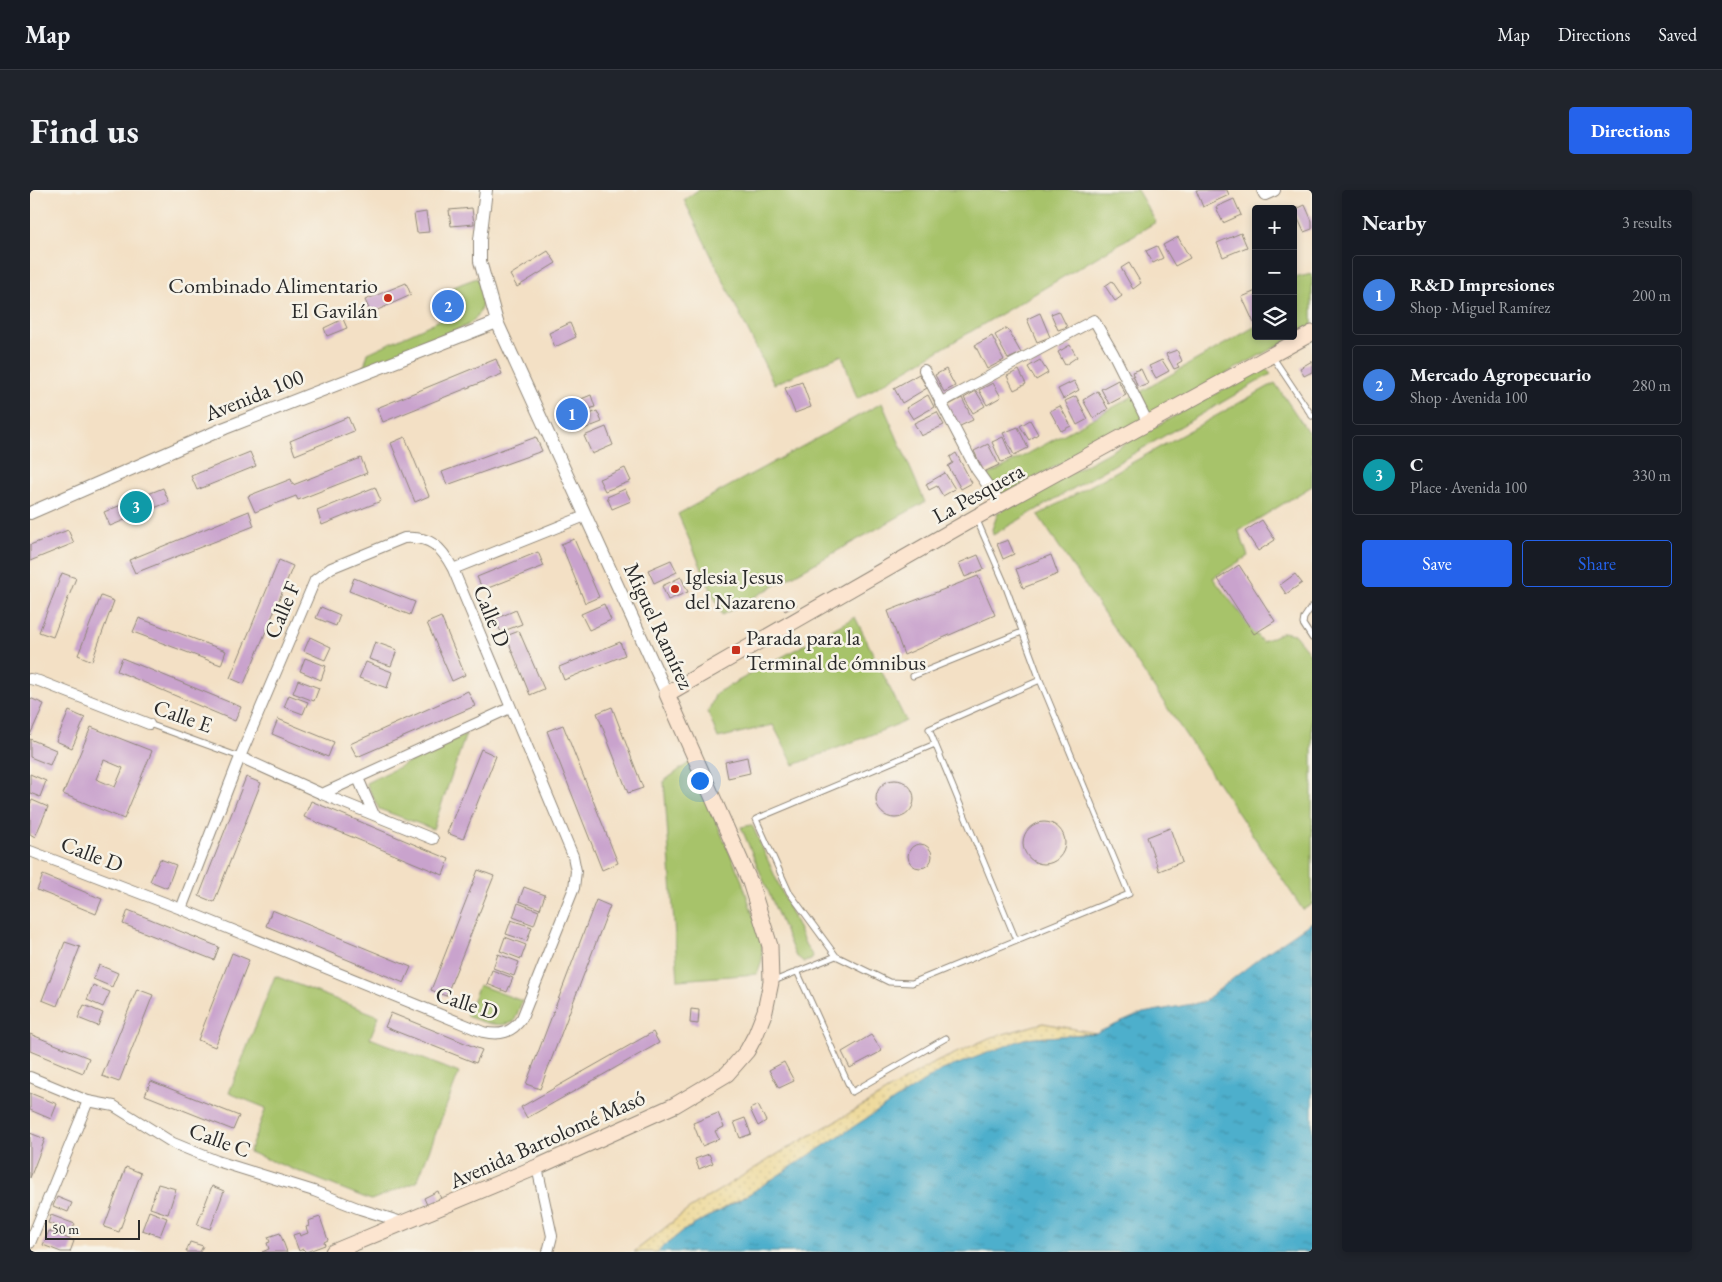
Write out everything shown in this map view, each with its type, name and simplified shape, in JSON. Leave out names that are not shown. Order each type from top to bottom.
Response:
[{"type":"main road","name":"La Pesquera","points":[[667,694],[976,517],[1312,333]]},
{"type":"main road","name":"Miguel Ramírez","points":[[667,694],[750,882],[770,946],[771,982],[765,1012],[756,1034]]},
{"type":"main road","name":"Avenida Bartolomé Masó","points":[[333,1252],[537,1167],[659,1113],[713,1084],[727,1074],[747,1051],[756,1034]]},
{"type":"street","name":"Miguel Ramírez","points":[[486,190],[480,240],[480,261],[496,322],[667,694]]},
{"type":"street","points":[[940,403],[1094,320],[1113,353],[1148,423]]},
{"type":"street","name":"Avenida 100","points":[[30,513],[225,428],[496,322]]},
{"type":"street","points":[[924,370],[976,469],[1001,504]]},
{"type":"street","points":[[453,569],[586,516]]},
{"type":"street","name":"Calle F","points":[[181,909],[240,757],[315,580],[331,568],[404,538],[416,537],[430,542],[439,548],[453,569]]},
{"type":"street","name":"Calle D","points":[[30,851],[181,909],[483,1032],[500,1034],[508,1032],[522,1018],[574,888],[576,871],[573,856],[453,569]]},
{"type":"street","name":"Calle E","points":[[30,679],[149,724]]},
{"type":"street","points":[[322,794],[510,708]]},
{"type":"street","name":"Calle E","points":[[240,757],[322,794],[433,839]]},
{"type":"street","points":[[358,778],[374,815]]},
{"type":"street","name":"Calle C","points":[[30,1077],[88,1101],[114,1106],[173,1143],[218,1161],[314,1191],[405,1223]]},
{"type":"street","points":[[30,1243],[88,1101]]},
{"type":"street","points":[[537,1167],[552,1236],[548,1252]]},
{"type":"lane","points":[[1272,356],[1312,416]]},
{"type":"lane","points":[[935,744],[756,819],[789,892],[836,956],[890,982],[912,983],[1129,894],[1040,680],[1004,582],[976,517]]},
{"type":"lane","points":[[1312,606],[1304,618],[1303,624],[1312,638]]},
{"type":"lane","points":[[913,676],[1022,632]]},
{"type":"lane","points":[[1016,940],[929,730],[1040,680]]},
{"type":"lane","name":"Calle E","points":[[149,724],[209,744],[240,757]]},
{"type":"lane","points":[[771,982],[836,956]]},
{"type":"lane","points":[[797,971],[852,1092],[946,1038]]},
{"type":"green space","points":[[698,190],[1137,190],[1156,222],[857,399],[842,355],[774,384],[684,200]]},
{"type":"green space","points":[[1312,274],[1312,327],[1297,335],[1297,295],[1297,277]]},
{"type":"green space","points":[[477,278],[483,294],[482,304],[476,317],[470,323],[364,367],[368,353],[440,320],[434,305],[437,299],[452,288]]},
{"type":"green space","points":[[1252,328],[1252,340],[1288,340],[999,497],[987,476]]},
{"type":"green space","points":[[1264,367],[1271,374],[993,535],[992,529],[998,513]]},
{"type":"green space","points":[[1275,383],[1312,438],[1312,486],[1239,531],[1248,556],[1213,578],[1262,642],[1283,632],[1294,634],[1312,656],[1312,904],[1303,910],[1038,515]]},
{"type":"green space","points":[[882,403],[925,502],[722,615],[678,514]]},
{"type":"green space","points":[[855,617],[906,721],[794,765],[773,725],[718,738],[708,712],[716,693]]},
{"type":"green space","points":[[466,734],[433,829],[379,809],[366,783]]},
{"type":"green space","points":[[690,762],[742,881],[762,943],[762,960],[757,974],[678,980],[664,781]]},
{"type":"green space","points":[[751,825],[807,948],[813,956],[811,960],[804,962],[795,955],[741,827]]},
{"type":"green space","points":[[275,976],[379,1016],[370,1038],[459,1073],[417,1182],[371,1200],[249,1152],[266,1108],[229,1093]]},
{"type":"green space","points":[[479,985],[522,1001],[514,1022],[496,1024],[466,1016]]},
{"type":"sand","points":[[1043,1023],[1096,1033],[1024,1039],[683,1231],[657,1252],[634,1252],[689,1209],[781,1152],[930,1065],[989,1038]]},
{"type":"water","points":[[1312,922],[1312,1252],[657,1252],[683,1231],[743,1198],[940,1071],[1024,1039],[1096,1033],[1143,1013],[1203,1002],[1262,956]]},
{"type":"building","points":[[1196,190],[1227,190],[1229,195],[1203,207]]},
{"type":"building","points":[[1234,199],[1241,215],[1223,223],[1216,207]]},
{"type":"building","points":[[1305,205],[1312,221],[1312,229],[1304,232],[1297,217],[1297,209]]},
{"type":"building","points":[[472,208],[474,224],[451,226],[449,210]]},
{"type":"building","points":[[426,212],[429,232],[417,233],[414,214]]},
{"type":"building","points":[[1241,233],[1247,247],[1223,257],[1217,243]]},
{"type":"building","points":[[1178,237],[1190,258],[1175,266],[1163,245]]},
{"type":"building","points":[[1157,246],[1163,258],[1153,263],[1146,251]]},
{"type":"building","points":[[548,251],[556,263],[517,287],[510,275]]},
{"type":"building","points":[[1129,263],[1141,283],[1133,289],[1121,268]]},
{"type":"building","points":[[1112,281],[1122,296],[1115,301],[1105,286]]},
{"type":"building","name":"Combinado Alimentario El Gavilán","points":[[406,283],[411,295],[371,313],[365,300]]},
{"type":"building","points":[[1252,293],[1252,319],[1242,297]]},
{"type":"building","points":[[455,297],[459,308],[441,315],[437,303]]},
{"type":"building","points":[[1059,311],[1067,327],[1058,330],[1051,314]]},
{"type":"building","points":[[1040,313],[1050,337],[1037,342],[1027,319]]},
{"type":"building","points":[[343,319],[347,328],[327,336],[324,328]]},
{"type":"building","points":[[570,323],[576,337],[555,347],[549,333]]},
{"type":"building","points":[[1007,328],[1021,353],[1008,359],[995,335]]},
{"type":"building","points":[[992,336],[1004,360],[987,369],[975,345]]},
{"type":"building","points":[[1070,345],[1077,357],[1065,365],[1058,352]]},
{"type":"building","points":[[1177,350],[1182,361],[1177,364],[1179,367],[1174,369],[1166,354]]},
{"type":"building","points":[[496,359],[502,374],[383,422],[377,408]]},
{"type":"building","points":[[1040,360],[1048,373],[1036,380],[1028,367]]},
{"type":"building","points":[[1162,360],[1169,371],[1156,378],[1149,366]]},
{"type":"building","points":[[1312,361],[1312,372],[1304,376],[1300,368]]},
{"type":"building","points":[[946,369],[955,386],[944,392],[935,375]]},
{"type":"building","points":[[1141,369],[1148,384],[1138,388],[1132,372]]},
{"type":"building","points":[[1019,370],[1026,384],[1014,390],[1007,376]]},
{"type":"building","points":[[919,374],[927,388],[902,403],[894,388]]},
{"type":"building","points":[[1118,380],[1126,395],[1109,404],[1101,389]]},
{"type":"building","points":[[1074,381],[1079,390],[1063,399],[1058,389]]},
{"type":"building","points":[[802,382],[811,407],[795,413],[785,388]]},
{"type":"building","points":[[993,383],[1001,397],[987,405],[979,390]]},
{"type":"building","points":[[976,391],[985,406],[973,413],[964,398]]},
{"type":"building","points":[[1098,391],[1108,409],[1093,418],[1083,400]]},
{"type":"building","points":[[591,395],[595,407],[579,413],[574,402]]},
{"type":"building","points":[[928,395],[934,407],[913,419],[906,408]]},
{"type":"building","points":[[1076,396],[1088,419],[1077,425],[1065,401]]},
{"type":"building","points":[[962,398],[973,420],[958,427],[947,406]]},
{"type":"building","points":[[1060,406],[1071,426],[1061,431],[1050,411]]},
{"type":"building","points":[[597,411],[602,422],[584,429],[580,418]]},
{"type":"building","points":[[937,412],[944,425],[921,436],[914,423]]},
{"type":"building","points":[[348,417],[354,431],[295,455],[290,441]]},
{"type":"building","points":[[1030,420],[1038,434],[1029,440],[1020,426]]},
{"type":"building","points":[[606,427],[613,445],[592,454],[584,436]]},
{"type":"building","points":[[1018,427],[1028,448],[1014,455],[1003,433]]},
{"type":"building","points":[[405,437],[429,496],[415,502],[391,443]]},
{"type":"building","points":[[536,437],[542,451],[447,485],[442,472]]},
{"type":"building","points":[[1003,437],[1012,458],[1001,462],[992,442]]},
{"type":"building","points":[[988,444],[999,465],[984,472],[974,451]]},
{"type":"building","points":[[250,452],[256,466],[197,490],[191,476]]},
{"type":"building","points":[[956,453],[972,483],[961,489],[948,466],[953,463],[950,457]]},
{"type":"building","points":[[361,458],[367,473],[298,500],[296,496],[255,512],[248,496],[291,479],[293,485]]},
{"type":"building","points":[[625,468],[631,481],[605,491],[599,479]]},
{"type":"building","points":[[945,473],[955,489],[943,496],[937,486],[929,490],[926,484]]},
{"type":"building","points":[[375,487],[381,501],[322,525],[317,511]]},
{"type":"building","points":[[163,488],[169,502],[110,526],[104,512]]},
{"type":"building","points":[[625,489],[631,501],[612,509],[607,497]]},
{"type":"building","points":[[249,511],[254,526],[135,573],[129,560]]},
{"type":"building","points":[[1262,520],[1275,540],[1258,551],[1245,531]]},
{"type":"building","points":[[68,530],[74,543],[30,561],[30,545]]},
{"type":"building","points":[[574,539],[599,597],[585,603],[561,544]]},
{"type":"building","points":[[1008,540],[1014,554],[1003,559],[997,544]]},
{"type":"building","points":[[538,552],[544,566],[483,590],[477,577]]},
{"type":"building","points":[[978,555],[984,569],[965,577],[959,563]]},
{"type":"building","points":[[1051,555],[1058,574],[1023,588],[1016,569]]},
{"type":"building","points":[[279,560],[293,566],[244,684],[230,678]]},
{"type":"building","points":[[671,560],[677,572],[654,583],[648,570]]},
{"type":"building","points":[[1239,565],[1275,621],[1254,634],[1218,579]]},
{"type":"building","points":[[62,573],[76,578],[53,637],[39,632]]},
{"type":"building","points":[[1295,574],[1302,583],[1286,594],[1280,585]]},
{"type":"building","points":[[978,576],[995,615],[904,655],[888,611]]},
{"type":"building","name":"Iglesia Jesus del Nazareno","points":[[681,577],[688,592],[668,600],[662,586]]},
{"type":"building","points":[[354,578],[415,602],[410,615],[349,591]]},
{"type":"building","points":[[101,596],[114,601],[92,661],[78,655]]},
{"type":"building","points":[[794,600],[797,605],[785,611],[782,605]]},
{"type":"building","points":[[604,604],[611,620],[589,630],[581,614]]},
{"type":"building","points":[[321,607],[340,615],[336,626],[316,618]]},
{"type":"building","points":[[516,610],[522,624],[501,632],[495,619]]},
{"type":"building","points":[[441,617],[465,675],[452,681],[427,623]]},
{"type":"building","points":[[139,618],[226,651],[221,665],[133,632]]},
{"type":"building","points":[[519,631],[544,689],[530,695],[506,636]]},
{"type":"building","points":[[310,637],[331,647],[325,660],[304,651]]},
{"type":"building","points":[[375,642],[397,650],[391,666],[369,659]]},
{"type":"building","points":[[620,642],[625,655],[564,680],[559,667]]},
{"type":"building","points":[[122,658],[241,707],[235,721],[117,671]]},
{"type":"building","points":[[305,658],[326,666],[321,680],[300,671]]},
{"type":"building","points":[[366,662],[392,672],[387,688],[359,678]]},
{"type":"building","points":[[298,680],[319,688],[314,701],[293,693]]},
{"type":"building","points":[[468,691],[475,706],[357,757],[350,744]]},
{"type":"building","points":[[289,695],[308,702],[303,714],[284,707]]},
{"type":"building","points":[[30,698],[44,704],[30,735]]},
{"type":"building","points":[[612,707],[643,788],[628,793],[597,713]]},
{"type":"building","points":[[69,711],[85,718],[72,748],[56,741]]},
{"type":"building","points":[[278,719],[334,742],[328,757],[272,734]]},
{"type":"building","points":[[563,725],[618,863],[602,870],[547,731]]},
{"type":"building","points":[[91,727],[152,751],[124,819],[63,794]],"holes":[[[104,760],[123,768],[115,787],[96,779]]]},
{"type":"building","points":[[30,739],[56,750],[50,765],[30,757]]},
{"type":"building","points":[[481,749],[496,756],[463,839],[447,833]]},
{"type":"building","points":[[747,757],[750,773],[728,778],[725,762]]},
{"type":"building","points":[[30,774],[46,781],[40,797],[30,793]]},
{"type":"building","points":[[246,777],[261,783],[214,902],[199,896]]},
{"type":"building","points":[[895,780],[909,785],[914,799],[909,813],[895,818],[881,813],[876,799],[881,785]]},
{"type":"building","points":[[32,800],[48,807],[35,837],[30,834],[30,805]]},
{"type":"building","points":[[311,801],[449,859],[443,875],[304,817]]},
{"type":"building","points":[[1044,822],[1059,828],[1065,843],[1059,858],[1044,864],[1029,858],[1023,843],[1029,828]]},
{"type":"building","points":[[1170,828],[1182,862],[1159,871],[1147,837]]},
{"type":"building","points":[[920,844],[929,847],[932,856],[929,865],[920,868],[911,865],[908,856],[911,847]]},
{"type":"building","points":[[160,859],[176,865],[167,888],[150,881]]},
{"type":"building","points":[[478,870],[494,876],[446,996],[431,990]]},
{"type":"building","points":[[43,875],[102,899],[96,914],[37,890]]},
{"type":"building","points":[[524,887],[545,895],[540,909],[519,901]]},
{"type":"building","points":[[596,900],[610,906],[540,1089],[526,1084]]},
{"type":"building","points":[[518,903],[539,911],[534,925],[513,917]]},
{"type":"building","points":[[128,910],[219,947],[214,960],[123,924]]},
{"type":"building","points":[[272,910],[411,967],[404,983],[266,926]]},
{"type":"building","points":[[511,920],[532,927],[527,941],[506,934]]},
{"type":"building","points":[[505,937],[526,945],[521,959],[500,951]]},
{"type":"building","points":[[65,942],[80,947],[57,1006],[42,1000]]},
{"type":"building","points":[[232,953],[249,960],[215,1047],[198,1040]]},
{"type":"building","points":[[498,954],[519,962],[514,976],[493,968]]},
{"type":"building","points":[[99,965],[118,973],[112,987],[93,979]]},
{"type":"building","points":[[492,970],[513,978],[507,992],[487,984]]},
{"type":"building","points":[[93,985],[110,992],[103,1007],[87,1000]]},
{"type":"building","points":[[137,989],[153,995],[119,1082],[102,1076]]},
{"type":"building","points":[[84,1005],[103,1013],[98,1026],[78,1018]]},
{"type":"building","points":[[691,1009],[699,1010],[698,1024],[690,1023]]},
{"type":"building","points":[[391,1013],[482,1050],[476,1063],[385,1027]]},
{"type":"building","points":[[653,1032],[659,1043],[527,1118],[521,1107]]},
{"type":"building","points":[[30,1034],[89,1058],[83,1073],[30,1051]]},
{"type":"building","points":[[871,1035],[882,1051],[850,1068],[842,1052]]},
{"type":"building","points":[[784,1062],[794,1081],[779,1088],[769,1070]]},
{"type":"building","points":[[151,1081],[239,1116],[233,1130],[145,1095]]},
{"type":"building","points":[[30,1093],[57,1104],[51,1119],[30,1110]]},
{"type":"building","points":[[758,1105],[766,1121],[758,1126],[750,1109]]},
{"type":"building","points":[[718,1113],[724,1127],[715,1131],[719,1139],[702,1146],[693,1123]]},
{"type":"building","points":[[745,1118],[751,1134],[740,1138],[734,1122]]},
{"type":"building","points":[[30,1133],[45,1139],[30,1178]]},
{"type":"building","points":[[709,1154],[713,1163],[699,1169],[695,1159]]},
{"type":"building","points":[[126,1167],[141,1173],[119,1232],[104,1227]]},
{"type":"building","points":[[158,1184],[176,1189],[168,1214],[150,1208]]},
{"type":"building","points":[[212,1186],[224,1191],[210,1229],[197,1225]]},
{"type":"building","points":[[438,1191],[441,1199],[427,1205],[424,1198]]},
{"type":"building","points":[[57,1197],[72,1203],[68,1212],[53,1206]]},
{"type":"building","points":[[149,1211],[167,1218],[160,1236],[142,1230]]},
{"type":"building","points":[[51,1215],[75,1224],[72,1231],[48,1223]]},
{"type":"building","points":[[320,1217],[328,1240],[324,1242],[325,1245],[306,1252],[303,1249],[299,1251],[293,1235],[299,1233],[300,1236],[308,1233],[306,1227],[309,1226],[308,1221]]},
{"type":"building","points":[[49,1231],[74,1241],[70,1252],[61,1252],[43,1245]]},
{"type":"building","points":[[280,1233],[287,1252],[262,1252],[269,1249],[267,1243],[270,1242],[268,1237]]},
{"type":"building","points":[[190,1242],[203,1246],[200,1252],[186,1252]]},
{"type":"place","name":"Combinado Alimentario El Gavilán","points":[[388,298]]},
{"type":"place","name":"Mercado Agropecuario","points":[[448,306]]},
{"type":"place","name":"R&D Impresiones","points":[[572,414]]},
{"type":"place","name":"C","points":[[136,507]]},
{"type":"place","name":"Iglesia Jesus del Nazareno","points":[[675,589]]},
{"type":"place","name":"Parada para la Terminal de ómnibus","points":[[736,650]]}]
